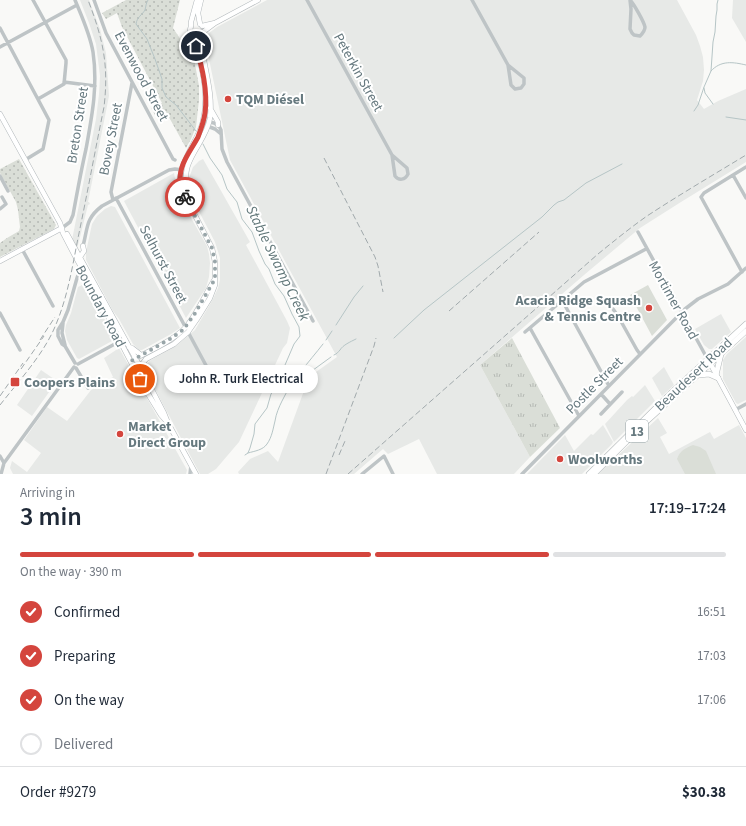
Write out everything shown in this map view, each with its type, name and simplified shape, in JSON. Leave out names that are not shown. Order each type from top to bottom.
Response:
[{"type":"highway","name":"Beaudesert Road","points":[[589,474],[625,438],[709,362],[746,324]]},
{"type":"highway","name":"Beaudesert Road","points":[[594,474],[648,421],[699,375],[709,362],[721,354],[746,331]]},
{"type":"highway","points":[[699,375],[709,374],[717,377],[721,354]]},
{"type":"main road","points":[[197,0],[191,22],[190,33],[193,36],[199,56],[206,89],[206,123]]},
{"type":"main road","points":[[141,370],[144,360],[174,344],[197,319],[210,298],[215,285],[215,262],[212,248],[186,198],[182,194],[180,185],[180,178],[184,170],[185,158],[206,123],[210,108],[210,92],[202,49],[203,28],[198,14],[200,0]]},
{"type":"main road","points":[[193,36],[197,38],[215,23],[258,0]]},
{"type":"main road","points":[[191,26],[195,24],[201,25],[215,23]]},
{"type":"main road","points":[[210,108],[218,122],[218,125]]},
{"type":"main road","name":"Boundary Road","points":[[0,114],[62,228],[83,272],[134,361],[141,370],[196,474]]},
{"type":"main road","points":[[0,261],[62,228]]},
{"type":"main road","name":"Boundary Road","points":[[62,228],[66,232],[80,257],[122,340],[129,347],[150,398],[168,423]]},
{"type":"main road","points":[[80,257],[84,251],[83,246]]},
{"type":"main road","points":[[134,361],[141,355],[187,330]]},
{"type":"main road","points":[[129,347],[141,355]]},
{"type":"main road","points":[[134,361],[152,355]]},
{"type":"main road","name":"Mortimer Road","points":[[709,362],[746,430]]},
{"type":"street","points":[[33,0],[66,60],[64,84],[38,99]]},
{"type":"street","name":"Breton Street","points":[[62,228],[70,222],[73,214],[93,110],[95,86],[92,51],[85,23],[75,0]]},
{"type":"street","name":"Evenwood Street","points":[[94,0],[106,33],[173,159],[175,160]]},
{"type":"street","name":"Peterkin Street","points":[[307,0],[392,154],[408,169],[408,174],[404,178],[400,179],[396,178],[395,176],[392,154]]},
{"type":"street","points":[[472,0],[508,64],[524,78],[524,84],[521,88],[515,89],[510,84],[508,64]]},
{"type":"street","points":[[630,0],[633,2],[645,27],[643,33],[639,36],[634,35],[630,30],[630,0]]},
{"type":"street","points":[[0,47],[77,5]]},
{"type":"street","points":[[0,28],[49,120],[44,147],[41,151],[25,160]]},
{"type":"street","points":[[64,82],[95,86]]},
{"type":"street","name":"Bovey Street","points":[[114,199],[111,194],[111,190],[132,83]]},
{"type":"street","points":[[206,123],[214,123],[218,125],[221,130],[222,149],[227,162],[313,321]]},
{"type":"street","points":[[206,123],[221,134]]},
{"type":"street","points":[[742,272],[701,197],[704,193],[746,167]]},
{"type":"street","points":[[83,246],[88,223],[91,217],[100,208],[173,168],[184,170]]},
{"type":"street","points":[[733,175],[746,198]]},
{"type":"street","points":[[0,176],[8,191]]},
{"type":"street","points":[[0,209],[6,204],[2,197]]},
{"type":"street","name":"Selhurst Street","points":[[114,199],[216,384]]},
{"type":"street","name":"Mortimer Road","points":[[638,232],[709,362]]},
{"type":"street","points":[[22,249],[53,306]]},
{"type":"street","points":[[525,332],[584,282],[646,249]]},
{"type":"street","name":"Postle Street","points":[[522,474],[682,313],[698,299],[728,284],[746,268]]},
{"type":"street","points":[[83,272],[78,275],[68,310],[58,330],[58,334],[62,344],[65,346],[88,388]]},
{"type":"street","points":[[562,300],[609,386]]},
{"type":"street","points":[[613,309],[640,354]]},
{"type":"street","points":[[0,313],[20,350]]},
{"type":"street","points":[[530,328],[579,416]]},
{"type":"street","points":[[1,474],[4,463],[76,365],[122,340]]},
{"type":"street","points":[[601,414],[622,392]]},
{"type":"street","points":[[601,394],[610,404]]},
{"type":"street","points":[[735,410],[746,404]]},
{"type":"street","points":[[0,456],[4,463]]},
{"type":"street","points":[[362,474],[384,456],[393,474]]},
{"type":"street","points":[[190,474],[191,465]]},
{"type":"shaded area","points":[[80,0],[89,0],[100,29],[106,53],[109,96],[88,202],[90,204],[88,205],[77,249],[72,240],[96,119],[100,76],[96,44]]},
{"type":"shaded area","points":[[267,0],[677,0],[696,35],[703,57],[703,81],[697,100],[704,109],[718,101],[746,89],[746,162],[640,228],[480,365],[530,457],[514,474],[437,474],[419,439],[388,454],[383,449],[354,474],[239,474],[238,472],[250,459],[268,451],[278,462],[309,377],[337,357],[230,160],[205,40],[209,33],[217,27]]},
{"type":"shaded area","points":[[733,0],[746,0],[746,42],[732,18]]},
{"type":"shaded area","points":[[203,159],[250,242],[246,245],[290,328],[287,343],[283,348],[239,442],[216,469],[208,474],[200,474],[145,369],[149,361],[176,346],[195,330],[218,288],[220,280],[220,258],[215,242],[194,202],[190,189],[189,178],[193,167]]},
{"type":"shaded area","points":[[174,173],[178,195],[207,246],[210,263],[209,277],[206,288],[186,318],[124,201]]},
{"type":"shaded area","points":[[111,206],[115,207],[180,328],[142,350],[139,350],[133,344],[113,311],[86,260],[86,252],[92,224],[97,216]]},
{"type":"shaded area","points":[[86,283],[113,336],[112,341],[79,359],[67,340],[65,331],[78,287]]},
{"type":"shaded area","points":[[721,314],[731,332],[712,349],[709,349],[704,345],[695,329]]},
{"type":"shaded area","points":[[746,337],[746,400],[738,404],[736,403],[723,379],[723,360],[727,354]]},
{"type":"shaded area","points":[[119,348],[187,470],[186,474],[13,474],[10,468],[12,461],[27,472],[41,453],[24,440],[47,407],[67,421],[91,390],[113,377],[104,358]]},
{"type":"shaded area","points":[[664,367],[674,385],[662,396],[652,378]]},
{"type":"shaded area","points":[[41,370],[57,381],[32,416],[17,405]]},
{"type":"shaded area","points":[[645,385],[655,401],[614,442],[605,424],[627,400],[632,396],[633,397]]},
{"type":"shaded area","points":[[658,418],[667,433],[660,437],[669,454],[710,432],[714,439],[739,425],[746,438],[746,474],[598,474]]},
{"type":"shaded area","points":[[603,425],[613,442],[582,474],[527,474],[565,435],[574,451],[591,434],[593,435]]},
{"type":"green space","points":[[126,0],[180,0],[173,28],[185,46],[190,44],[199,86],[196,127],[186,148],[165,110],[155,115],[151,108],[162,103],[122,27],[117,13],[106,19],[102,13]]},
{"type":"green space","points":[[19,159],[56,225],[54,229],[0,257],[0,243],[19,231],[20,227],[16,202],[0,173],[0,169]]},
{"type":"green space","name":"Acacia Ridge Squash & Tennis Centre","points":[[648,285],[667,320],[652,336],[630,295]]},
{"type":"green space","points":[[512,338],[560,428],[530,457],[480,365]]},
{"type":"green space","points":[[693,445],[706,451],[716,474],[685,474],[677,459],[682,451]]},
{"type":"waterway","name":"Stable Swamp Creek","points":[[148,0],[145,10],[138,18],[136,24],[147,39],[162,79],[162,88],[166,97],[176,105],[196,131]]},
{"type":"waterway","points":[[694,111],[698,105],[711,71],[718,0]]},
{"type":"waterway","points":[[711,71],[723,63],[746,65]]},
{"type":"waterway","points":[[704,88],[705,93],[713,104]]},
{"type":"waterway","points":[[726,117],[746,120]]},
{"type":"waterway","name":"Stable Swamp Creek","points":[[203,144],[210,158],[222,175],[227,189],[237,202],[242,219],[252,232],[265,264],[269,269],[275,284],[284,296],[299,327],[300,336],[294,344],[282,372],[279,384],[271,394],[267,408],[255,424],[250,448],[248,453],[245,455]]},
{"type":"waterway","points":[[394,338],[424,310],[542,217],[554,205],[564,200],[586,183],[622,164]]},
{"type":"waterway","points":[[336,325],[363,286]]},
{"type":"waterway","points":[[326,340],[332,331]]},
{"type":"waterway","points":[[334,355],[337,354],[345,345],[356,339]]},
{"type":"waterway","points":[[248,453],[261,449],[267,444],[271,436],[276,416],[286,393],[301,371],[323,344]]},
{"type":"waterway","points":[[295,381],[331,357]]},
{"type":"railway","points":[[0,405],[29,368],[49,339],[59,318],[71,273],[104,107],[106,78],[104,52],[98,27],[88,0]]},
{"type":"railway","points":[[348,474],[610,244],[647,216],[746,155]]},
{"type":"railway","points":[[324,158],[375,257],[383,292]]},
{"type":"railway","points":[[449,311],[539,232]]},
{"type":"railway","points":[[40,340],[55,317]]},
{"type":"railway","points":[[21,369],[44,336]]},
{"type":"railway","points":[[326,474],[376,338]]},
{"type":"railway","points":[[0,396],[23,363]]},
{"type":"railway","points":[[339,455],[345,441]]},
{"type":"way so far","points":[[140,379],[131,361],[183,330],[189,323],[215,279],[216,271],[212,248],[185,197]]},
{"type":"place","name":"TQM Diésel","points":[[228,99]]},
{"type":"place","name":"Acacia Ridge Squash & Tennis Centre","points":[[649,308]]},
{"type":"place","name":"John R. Turk Electrical","points":[[140,379]]},
{"type":"place","name":"Coopers Plains","points":[[15,382]]},
{"type":"place","name":"Market Direct Group","points":[[120,434]]},
{"type":"place","name":"Woolworths","points":[[560,459]]},
{"type":"route","points":[[185,197],[182,194],[180,185],[181,169],[183,162],[201,129],[206,106],[206,89],[196,46]]}]
